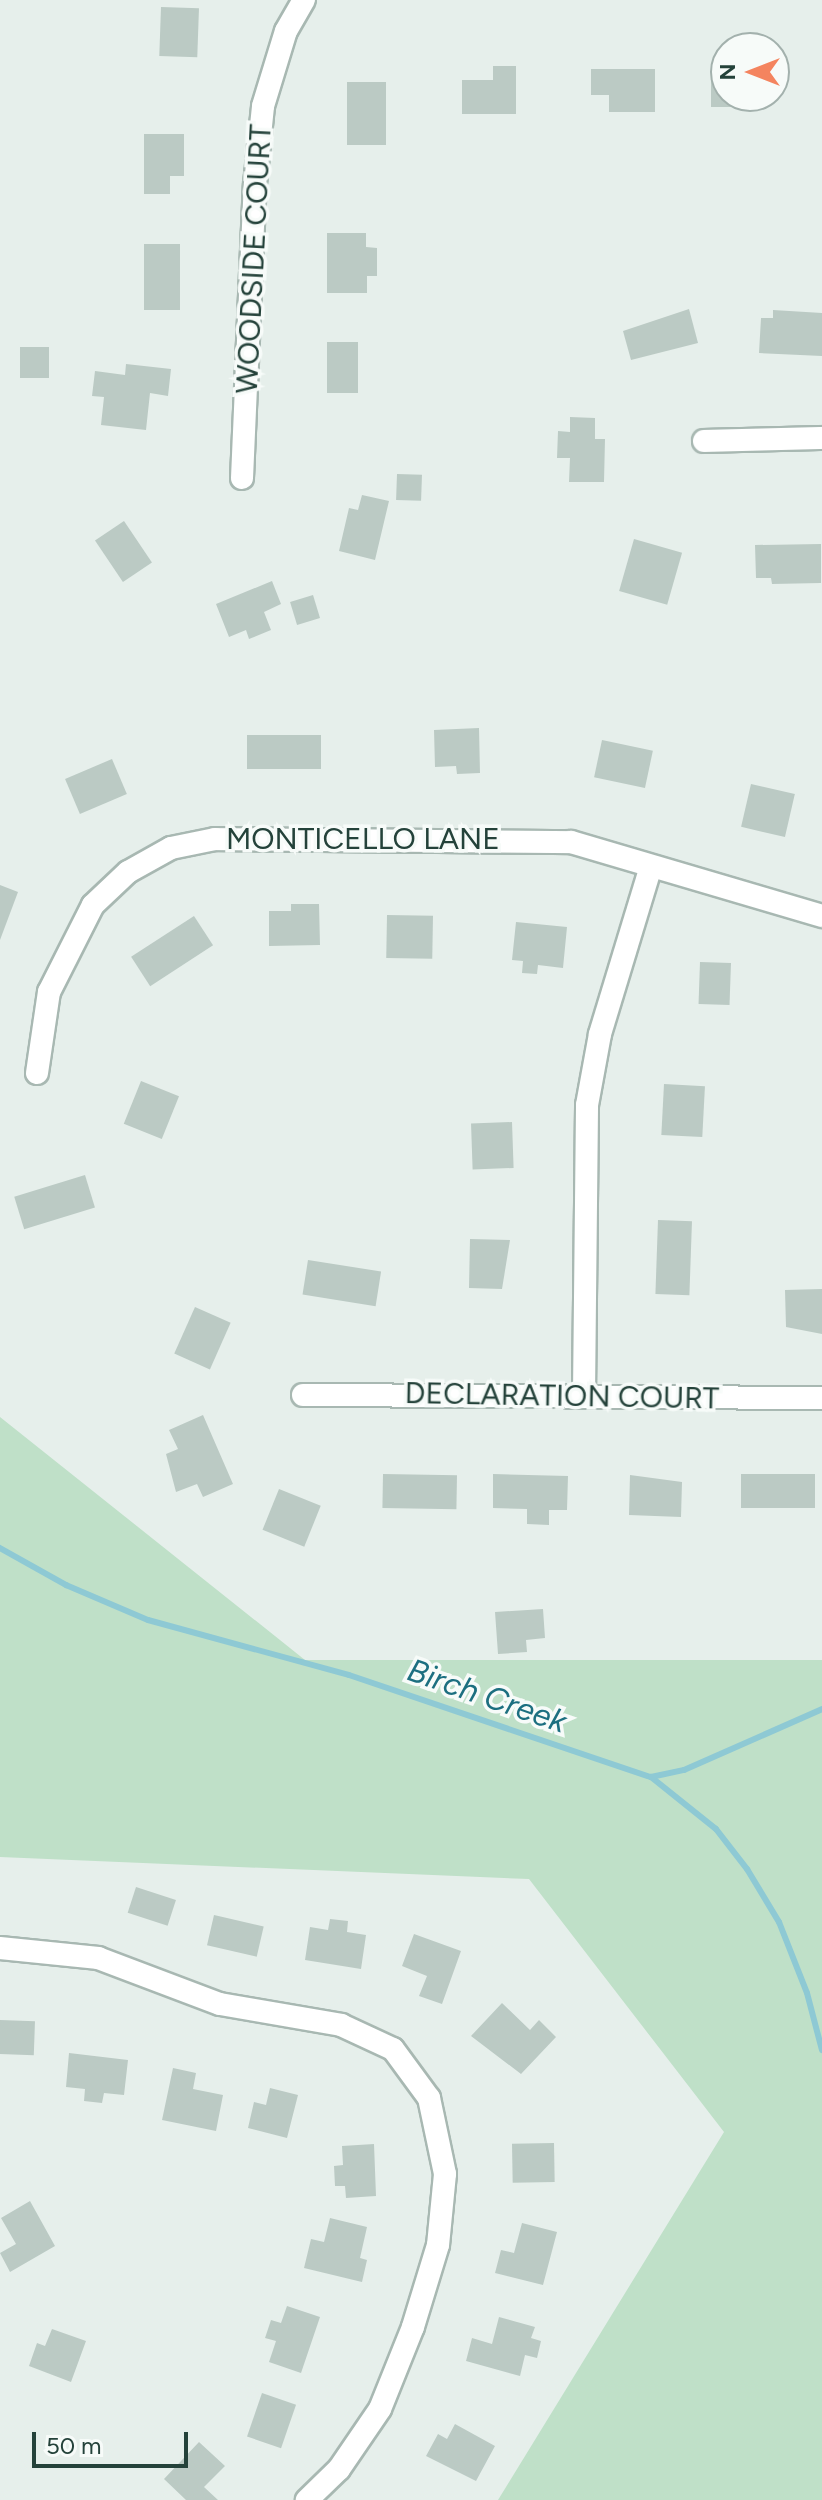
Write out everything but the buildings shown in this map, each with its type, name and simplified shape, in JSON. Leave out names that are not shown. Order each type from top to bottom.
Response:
[{"type":"street","name":"WOODSIDE COURT","points":[[242,478],[255,184],[263,106],[286,31],[304,0]]},
{"type":"street","points":[[704,441],[822,438]]},
{"type":"street","name":"MONTICELLO LANE","points":[[37,1073],[49,992],[72,940],[93,905],[128,872],[171,848],[215,839],[479,838],[571,842],[611,852],[650,869],[822,916]]},
{"type":"street","points":[[584,1394],[587,1105],[600,1034],[650,869]]},
{"type":"street","name":"DECLARATION COURT","points":[[303,1395],[584,1394],[822,1398]]},
{"type":"street","points":[[0,1948],[98,1958],[220,2004],[280,2019],[341,2025],[393,2049],[429,2098],[445,2174],[438,2245],[417,2313],[380,2409],[339,2469],[307,2500]]},
{"type":"green space","points":[[0,1417],[305,1660],[822,1660],[822,2500],[498,2500],[724,2132],[529,1879],[0,1857]]},
{"type":"waterway","name":"Birch Creek","points":[[0,1548],[66,1585],[148,1620],[349,1675],[651,1777],[716,1829],[747,1869],[779,1922],[807,1993],[822,2050]]},
{"type":"waterway","points":[[651,1777],[684,1770],[822,1709]]}]
